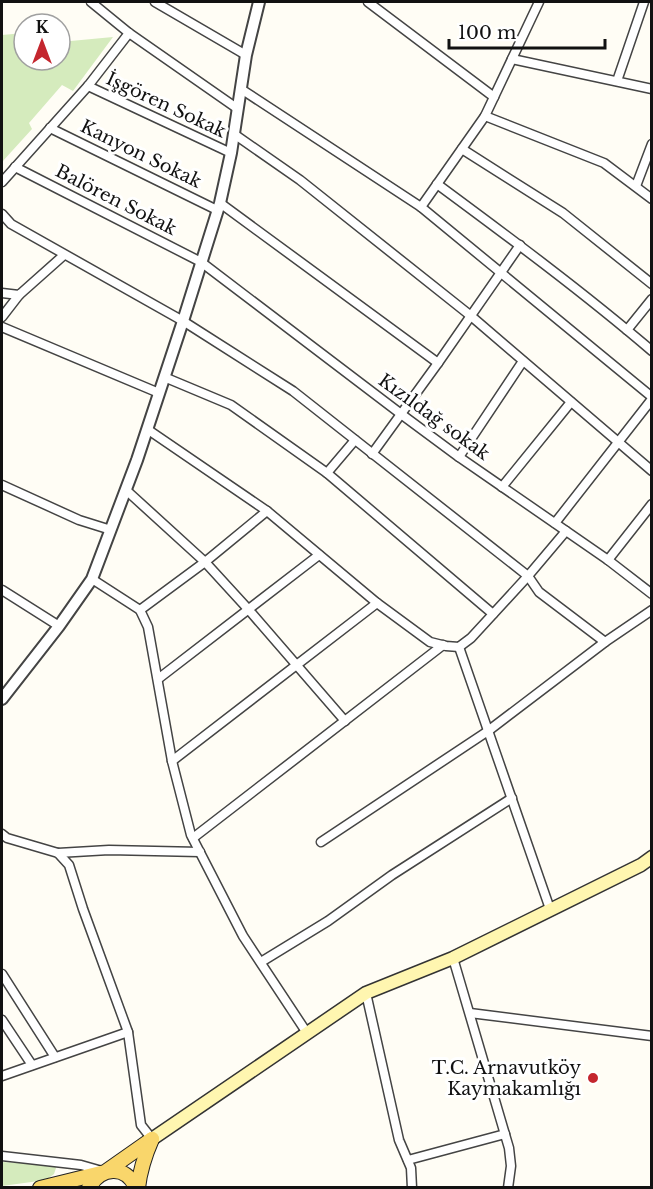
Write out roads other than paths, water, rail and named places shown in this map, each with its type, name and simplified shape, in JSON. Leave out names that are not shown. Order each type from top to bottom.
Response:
[{"type":"main road","points":[[89,1188],[98,1176],[366,993],[453,958],[641,865],[651,857]]},
{"type":"main road","points":[[137,1188],[142,1161],[152,1139]]},
{"type":"main road","points":[[40,1188],[112,1171],[128,1176],[137,1188]]},
{"type":"street","points":[[91,2],[129,33],[238,109]]},
{"type":"street","points":[[155,2],[246,55]]},
{"type":"street","points":[[2,699],[59,626],[92,579],[126,490],[183,321],[218,207],[231,153],[246,55],[259,2]]},
{"type":"street","points":[[368,2],[494,97]]},
{"type":"street","points":[[617,81],[644,2]]},
{"type":"street","points":[[421,207],[485,116],[536,3]]},
{"type":"street","points":[[2,182],[88,86],[129,33]]},
{"type":"street","points":[[512,59],[651,89]]},
{"type":"street","name":"İşgören Sokak","points":[[88,86],[231,153]]},
{"type":"street","points":[[241,89],[421,207],[651,398],[555,523]]},
{"type":"street","points":[[485,116],[604,163],[651,199]]},
{"type":"street","name":"Kanyon Sokak","points":[[50,128],[218,207],[438,363]]},
{"type":"street","points":[[234,134],[300,180],[471,316],[651,471]]},
{"type":"street","points":[[636,186],[651,144]]},
{"type":"street","points":[[462,150],[563,213],[651,284]]},
{"type":"street","name":"Balören Sokak","points":[[15,167],[201,262]]},
{"type":"street","points":[[437,184],[520,245],[651,351]]},
{"type":"street","points":[[2,214],[11,224],[183,321],[293,391],[528,576],[539,592],[605,642]]},
{"type":"street","points":[[2,226],[11,224]]},
{"type":"street","points":[[372,454],[520,245]]},
{"type":"street","points":[[2,317],[19,295],[64,255]]},
{"type":"street","name":"Kızıldağ sokak","points":[[201,262],[459,457],[608,560],[651,594]]},
{"type":"street","points":[[2,293],[19,295]]},
{"type":"street","points":[[627,330],[651,299]]},
{"type":"street","points":[[2,327],[159,393]]},
{"type":"street","points":[[459,457],[523,361]]},
{"type":"street","points":[[164,377],[231,405],[327,473],[493,614]]},
{"type":"street","points":[[502,487],[571,402]]},
{"type":"street","points":[[147,429],[267,511],[377,603],[430,642],[459,647],[471,638],[566,531]]},
{"type":"street","points":[[327,473],[355,440]]},
{"type":"street","points":[[2,485],[80,520],[111,530]]},
{"type":"street","points":[[126,490],[206,562],[345,721]]},
{"type":"street","points":[[608,560],[651,504]]},
{"type":"street","points":[[140,610],[206,562],[267,511]]},
{"type":"street","points":[[158,679],[319,555]]},
{"type":"street","points":[[92,579],[140,610],[148,627],[172,761],[193,838],[243,936],[307,1033]]},
{"type":"street","points":[[2,590],[59,626]]},
{"type":"street","points":[[172,761],[377,603]]},
{"type":"street","points":[[321,842],[488,731],[651,610]]},
{"type":"street","points":[[193,838],[443,645]]},
{"type":"street","points":[[459,647],[550,909]]},
{"type":"street","points":[[261,962],[328,921],[392,875],[512,798]]},
{"type":"street","points":[[2,834],[7,838],[58,853],[109,850],[200,852]]},
{"type":"street","points":[[58,853],[69,866],[128,1032],[141,1125],[152,1139]]},
{"type":"street","points":[[453,958],[509,1148],[511,1166],[508,1188]]},
{"type":"street","points":[[2,974],[55,1057]]},
{"type":"street","points":[[366,993],[399,1140],[411,1168],[412,1188]]},
{"type":"street","points":[[470,1013],[651,1036]]},
{"type":"street","points":[[2,1020],[32,1065]]},
{"type":"street","points":[[2,1076],[128,1032]]},
{"type":"street","points":[[408,1160],[505,1134]]},
{"type":"street","points":[[2,1156],[81,1165],[105,1172]]},
{"type":"place","name":"T.C. Arnavutköy Kaymakamlığı","points":[[593,1078]]}]
